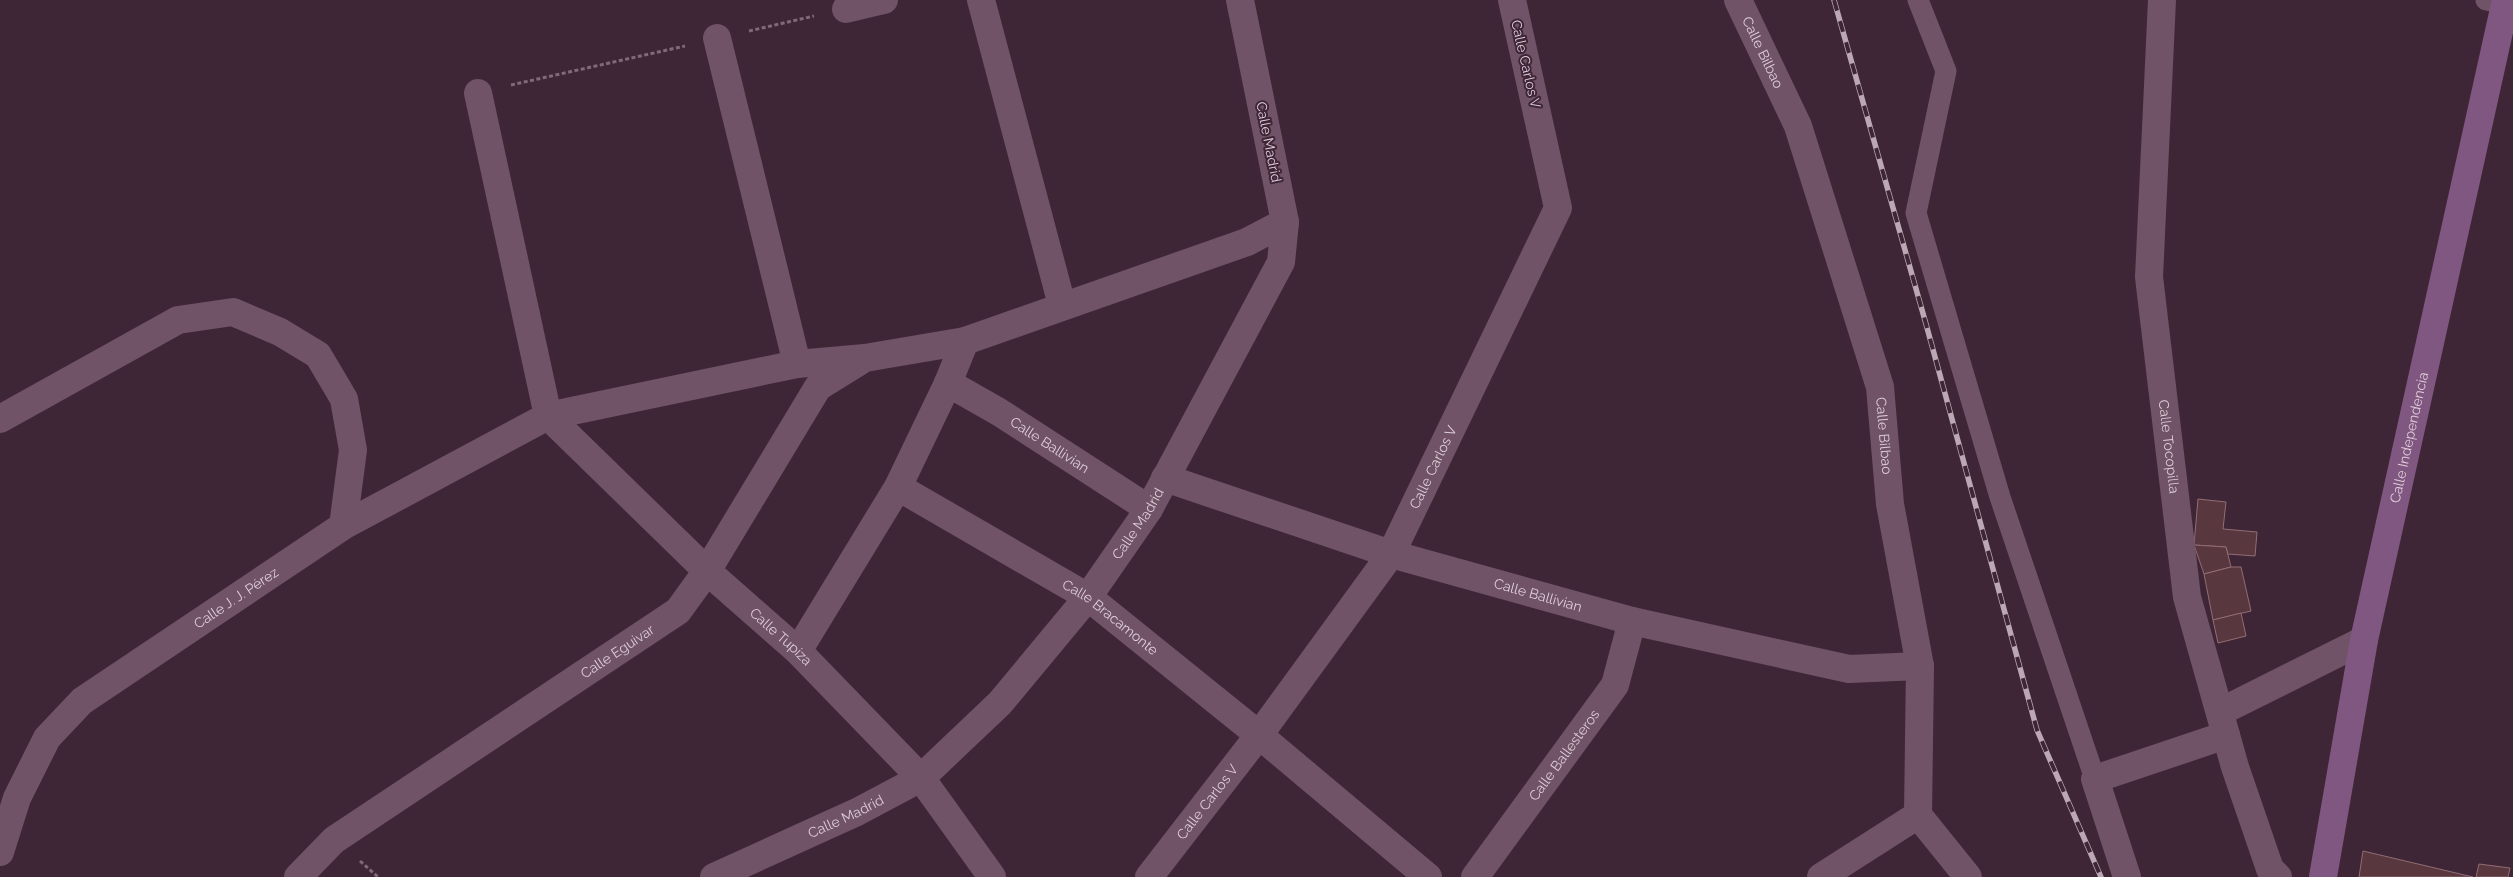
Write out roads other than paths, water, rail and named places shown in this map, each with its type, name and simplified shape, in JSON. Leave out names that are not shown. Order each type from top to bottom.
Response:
[{"type":"street","points":[[846,8],[884,0]]},
{"type":"street","points":[[981,0],[1062,305]]},
{"type":"street","name":"Calle Madrid","points":[[714,877],[857,812],[922,778],[1000,703],[1088,597],[1149,509],[1281,262],[1285,222],[1240,0]]},
{"type":"street","name":"Calle Carlos V","points":[[1149,877],[1259,735],[1391,554],[1558,208],[1512,0]]},
{"type":"street","name":"Calle Bilbao","points":[[1738,0],[1798,126],[1880,387],[1890,504],[1920,666],[1918,815]]},
{"type":"street","name":"Calle Tocopilla","points":[[2162,0],[2149,277],[2187,597],[2235,767],[2270,869],[2278,877]]},
{"type":"street","name":"Calle Independencia","points":[[2323,877],[2364,640],[2503,2]]},
{"type":"street","points":[[717,38],[797,364]]},
{"type":"street","points":[[478,93],[548,416]]},
{"type":"street","name":"Calle J. J. Pérez","points":[[0,852],[16,798],[47,738],[82,701],[342,526],[548,416],[797,364],[865,358],[965,341],[1062,305],[1247,242],[1285,222]]},
{"type":"street","points":[[0,419],[178,320],[233,312],[280,332],[318,356],[344,399],[353,450],[342,526]]},
{"type":"street","points":[[798,651],[898,487],[948,384],[965,341]]},
{"type":"street","name":"Calle Eguivar","points":[[298,877],[334,840],[678,612],[707,571],[818,387],[865,358]]},
{"type":"street","name":"Calle Ballivian","points":[[948,384],[998,412],[1149,509]]},
{"type":"street","name":"Calle Tupiza","points":[[548,416],[707,571],[798,651],[922,778],[992,877]]},
{"type":"street","name":"Calle Ballivian","points":[[1165,478],[1391,554],[1632,621],[1849,669],[1920,666]]},
{"type":"street","name":"Calle Bracamonte","points":[[898,487],[1088,597],[1259,735],[1428,877]]},
{"type":"street","name":"Calle Ballesteros","points":[[1475,877],[1615,685],[1632,621]]},
{"type":"street","points":[[2126,877],[2095,779],[2223,723],[2364,640]]},
{"type":"street","points":[[1820,877],[1918,815],[1957,874]]},
{"type":"lane","points":[[1918,0],[1946,71],[1916,213],[2000,497],[2095,779]]},
{"type":"railway","points":[[1834,0],[1926,324],[2037,730],[2101,877]]}]
